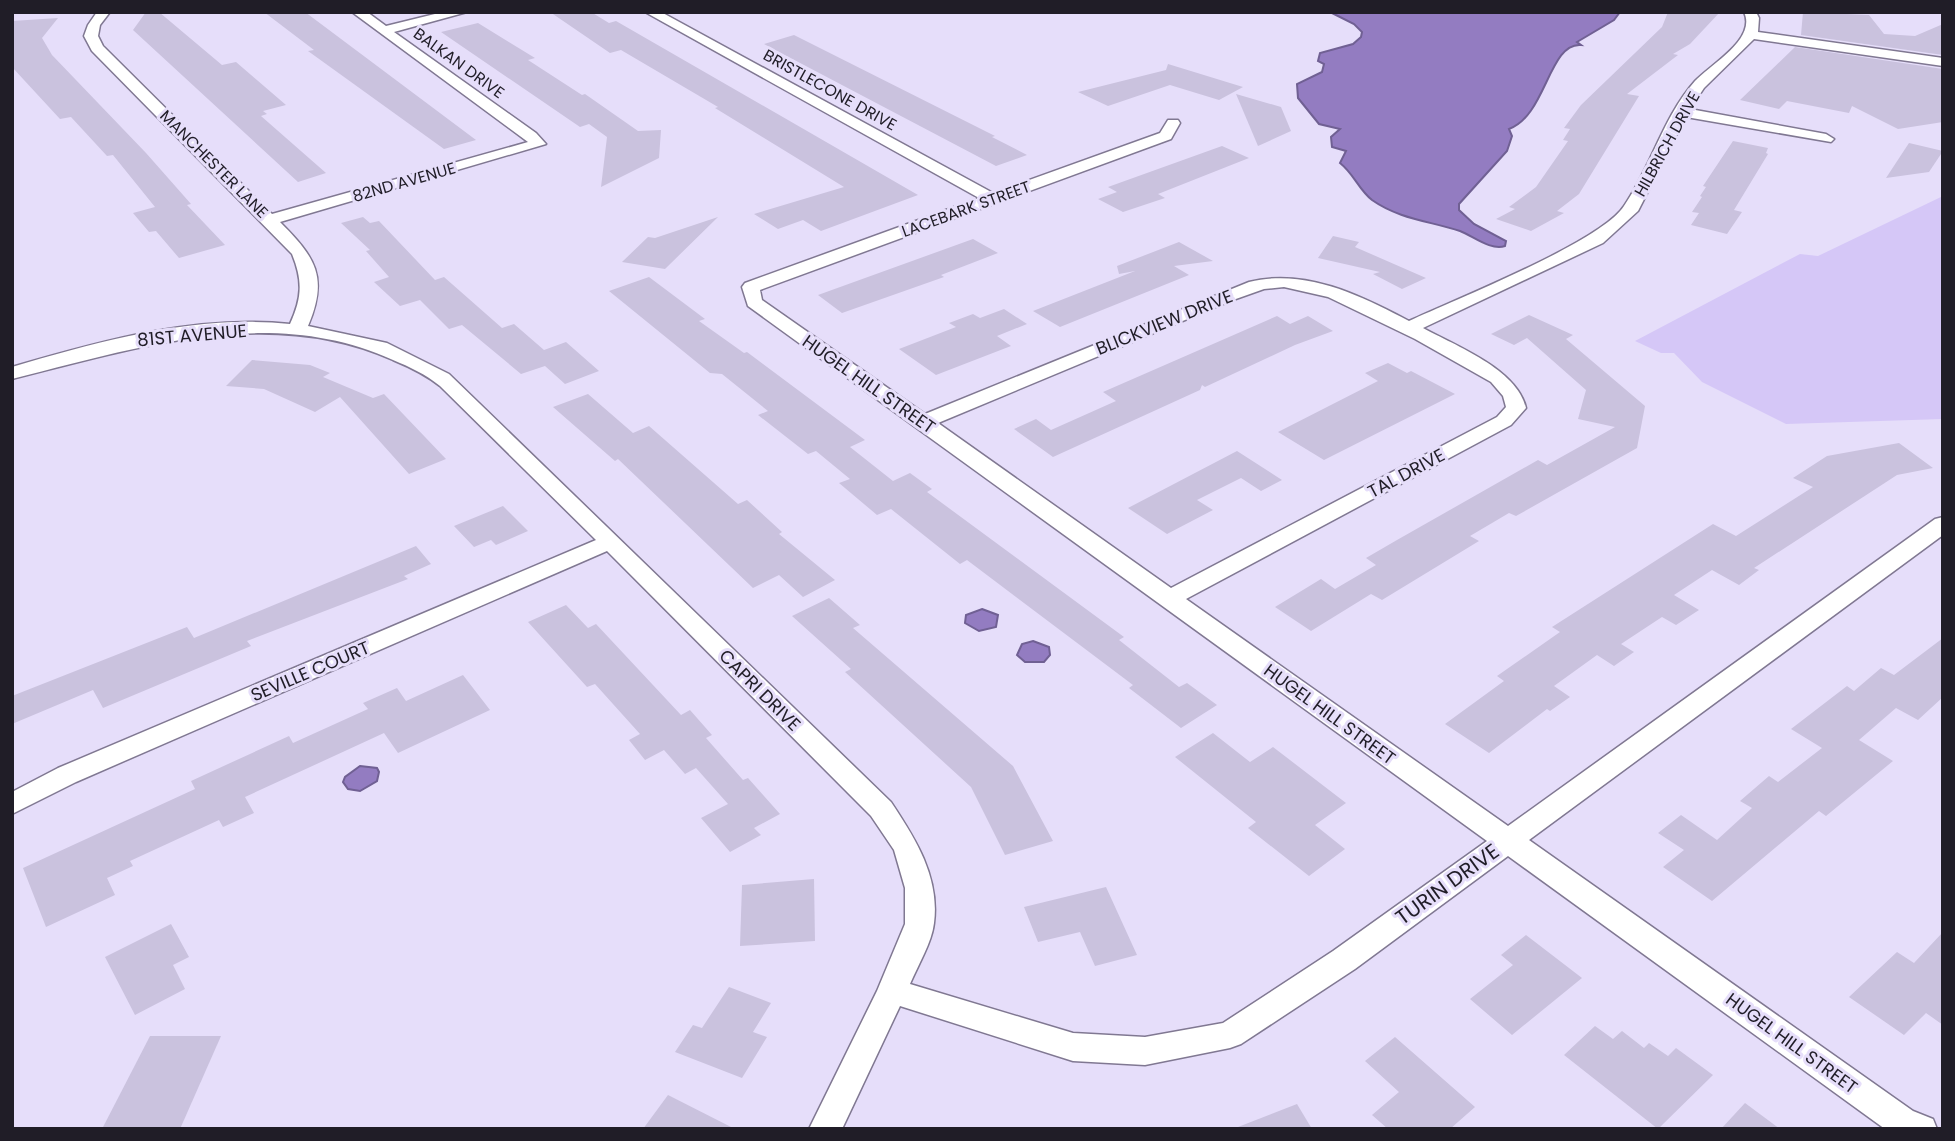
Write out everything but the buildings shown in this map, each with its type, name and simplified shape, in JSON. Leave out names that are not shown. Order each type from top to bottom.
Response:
[{"type":"street","name":"MANCHESTER LANE","points":[[104,12],[94,25],[91,36],[97,48],[300,252],[313,281],[308,304],[297,329]]},
{"type":"street","name":"BALKAN DRIVE","points":[[358,12],[531,136],[538,144]]},
{"type":"street","points":[[384,30],[461,12]]},
{"type":"street","name":"BRISTLECONE DRIVE","points":[[651,12],[992,199]]},
{"type":"street","points":[[1750,12],[1753,18],[1751,35],[1905,60],[1943,62]]},
{"type":"street","name":"HILBRICH DRIVE","points":[[1407,329],[1597,239],[1630,211],[1681,112],[1699,85],[1751,35]]},
{"type":"street","points":[[1681,112],[1826,139]]},
{"type":"street","name":"LACEBARK STREET","points":[[751,287],[1166,136],[1173,123]]},
{"type":"street","name":"82ND AVENUE","points":[[270,220],[538,144]]},
{"type":"street","name":"BLICKVIEW DRIVE","points":[[923,422],[1258,284],[1284,282],[1334,292],[1407,329]]},
{"type":"street","name":"HUGEL HILL STREET","points":[[751,287],[754,302],[1902,1122],[1921,1129]]},
{"type":"street","name":"81ST AVENUE","points":[[12,373],[128,341],[229,330],[297,329],[335,334],[375,346]]},
{"type":"street","name":"TAL DRIVE","points":[[1169,598],[1504,421],[1516,408],[1513,395],[1498,378],[1407,329]]},
{"type":"street","name":"CAPRI DRIVE","points":[[375,346],[432,371],[463,396],[881,808],[907,848],[919,888],[920,924],[892,990],[825,1129]]},
{"type":"street","name":"TURIN DRIVE","points":[[892,990],[1073,1046],[1145,1051],[1230,1035],[1344,960],[1943,524]]},
{"type":"street","name":"SEVILLE COURT","points":[[12,804],[67,775],[610,542]]},
{"type":"shaded area","points":[[1330,12],[1620,12],[1614,20],[1577,42],[1581,45],[1570,47],[1561,55],[1531,110],[1521,122],[1509,129],[1512,136],[1507,151],[1459,204],[1459,210],[1474,224],[1506,241],[1505,246],[1488,245],[1460,231],[1404,216],[1382,206],[1367,196],[1340,163],[1346,151],[1332,147],[1331,137],[1340,129],[1319,124],[1298,98],[1297,84],[1322,72],[1324,64],[1318,61],[1320,53],[1353,44],[1361,37],[1362,32],[1354,24]]},
{"type":"shaded area","points":[[1943,196],[1943,419],[1786,424],[1702,382],[1674,353],[1661,353],[1635,341],[1800,254],[1818,256]]},
{"type":"shaded area","points":[[982,609],[998,615],[996,627],[979,631],[965,623],[966,615]]},
{"type":"shaded area","points":[[1033,641],[1049,647],[1050,655],[1044,662],[1025,662],[1017,655],[1022,644]]},
{"type":"shaded area","points":[[360,766],[377,768],[377,781],[360,791],[348,789],[343,782],[345,777]]}]
